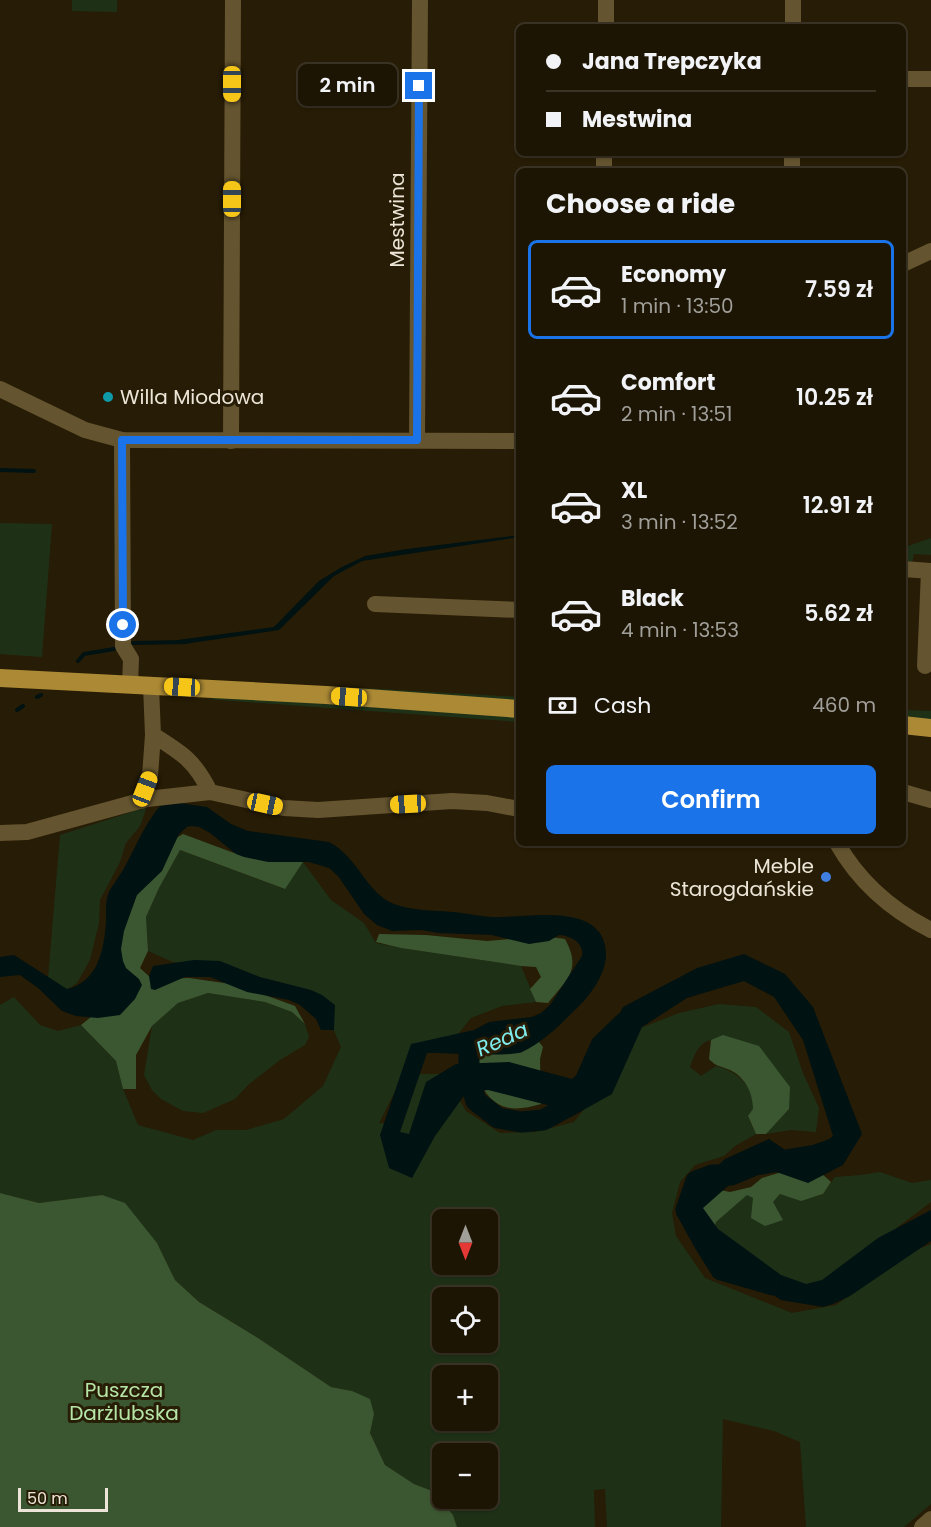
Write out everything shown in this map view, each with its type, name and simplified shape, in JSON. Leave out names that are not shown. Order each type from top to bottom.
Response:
[{"type":"main road","points":[[0,678],[327,695],[516,709]]},
{"type":"main road","points":[[906,727],[931,728]]},
{"type":"street","points":[[231,441],[233,0]]},
{"type":"street","name":"Mestwina","points":[[417,440],[420,0]]},
{"type":"street","points":[[606,0],[606,24]]},
{"type":"street","points":[[793,0],[793,24]]},
{"type":"street","points":[[906,79],[931,79]]},
{"type":"street","points":[[906,263],[931,251]]},
{"type":"street","points":[[0,389],[85,430],[122,440],[516,441]]},
{"type":"street","points":[[122,440],[123,646],[131,658],[130,685]]},
{"type":"street","points":[[906,569],[930,571],[925,666]]},
{"type":"street","points":[[375,604],[516,610]]},
{"type":"street","points":[[141,801],[150,776],[153,735],[151,686]]},
{"type":"street","points":[[153,735],[183,754],[200,772],[210,792]]},
{"type":"street","points":[[0,833],[27,832],[141,801],[210,792],[284,808],[318,810],[452,801],[487,803],[516,808]]},
{"type":"street","points":[[906,793],[931,800]]},
{"type":"street","points":[[839,846],[861,879],[888,903],[931,930]]},
{"type":"street","points":[[922,1527],[931,1519]]},
{"type":"green space","points":[[72,0],[117,0],[117,12],[72,11]]},
{"type":"green space","points":[[0,523],[52,524],[42,657],[0,654]]},
{"type":"green space","points":[[931,538],[931,555],[914,554],[912,563],[906,563],[906,547]]},
{"type":"green space","points":[[328,686],[516,697],[516,702]]},
{"type":"green space","points":[[225,697],[516,716],[516,722],[206,699]]},
{"type":"green space","points":[[906,710],[931,711],[931,720],[906,718]]},
{"type":"green space","points":[[147,807],[140,826],[126,843],[120,862],[100,900],[99,923],[90,960],[77,983],[63,992],[48,978],[60,835]]},
{"type":"green space","points":[[183,834],[234,853],[303,862],[285,889],[180,850],[146,917],[148,951],[140,968],[152,979],[189,978],[238,985],[295,1006],[305,1024],[292,1012],[265,1002],[208,993],[178,1003],[152,1026],[136,1055],[136,1089],[123,1089],[116,1061],[81,1025],[91,1017],[124,913],[166,844]]},
{"type":"green space","points":[[180,850],[284,889],[303,862],[331,900],[364,923],[376,943],[521,966],[536,1002],[502,1006],[471,1018],[454,1039],[417,1048],[379,1123],[391,1124],[420,1074],[444,1074],[466,1111],[500,1133],[535,1132],[574,1122],[596,1094],[638,1029],[679,1013],[719,1004],[756,1007],[789,1032],[803,1073],[819,1108],[816,1132],[791,1130],[766,1134],[789,1109],[711,1040],[703,1044],[697,1050],[690,1067],[701,1076],[716,1066],[732,1072],[743,1081],[753,1101],[755,1110],[748,1117],[756,1134],[735,1146],[724,1156],[695,1165],[680,1182],[672,1213],[676,1236],[705,1278],[792,1313],[836,1305],[911,1252],[931,1244],[931,1504],[904,1527],[806,1527],[800,1442],[774,1431],[723,1419],[721,1527],[607,1527],[605,1489],[594,1490],[595,1527],[457,1527],[448,1509],[498,1509],[498,1443],[432,1443],[432,1491],[414,1484],[385,1465],[370,1433],[374,1414],[352,1391],[331,1387],[199,1302],[175,1280],[157,1243],[102,1195],[39,1203],[0,1193],[0,1005],[14,997],[40,1025],[58,1031],[81,1025],[116,1061],[123,1089],[138,1125],[193,1140],[216,1130],[246,1130],[284,1119],[323,1086],[341,1047],[326,1012],[227,968],[173,962],[148,951],[146,917]]},
{"type":"green space","points":[[379,934],[426,935],[487,941],[544,936],[565,939],[570,950],[572,967],[566,980],[548,1003],[536,1002],[530,989],[541,977],[536,967],[401,948],[376,942]]},
{"type":"green space","points":[[208,993],[265,1002],[292,1012],[305,1024],[309,1037],[305,1045],[280,1060],[248,1085],[235,1099],[203,1113],[183,1111],[161,1099],[152,1090],[144,1075],[152,1026],[178,1003]]},
{"type":"green space","points":[[530,1031],[543,1047],[540,1059],[541,1104],[524,1108],[502,1106],[490,1097],[476,1078],[475,1064],[481,1041]]},
{"type":"green space","points":[[723,1035],[759,1046],[790,1087],[789,1109],[766,1134],[756,1134],[748,1116],[753,1109],[753,1103],[744,1081],[735,1073],[716,1065],[709,1059],[711,1040]]},
{"type":"green space","points":[[785,1171],[821,1173],[831,1182],[823,1194],[801,1201],[780,1194],[773,1202],[783,1220],[765,1226],[751,1218],[753,1198],[747,1195],[716,1222],[713,1234],[700,1215],[702,1199],[715,1189],[730,1192],[751,1187],[762,1178]]},
{"type":"green space","points":[[880,1172],[912,1183],[931,1180],[931,1202],[827,1280],[798,1291],[713,1234],[716,1222],[747,1194],[773,1202],[780,1194],[801,1200],[822,1195],[835,1177]]},
{"type":"green space","name":"Puszcza Darżlubska","points":[[0,1193],[39,1203],[102,1195],[125,1203],[157,1243],[175,1280],[199,1302],[331,1387],[352,1391],[370,1399],[374,1414],[370,1433],[385,1465],[414,1484],[432,1491],[432,1509],[448,1509],[457,1527],[0,1527]]},
{"type":"water","points":[[516,535],[516,537],[362,561],[334,576],[279,630],[184,644],[178,640],[274,627],[319,581],[340,568],[365,556]]},
{"type":"water","points":[[180,803],[207,807],[231,824],[248,831],[329,842],[348,857],[377,892],[394,904],[415,909],[490,917],[567,916],[595,927],[603,939],[605,964],[586,999],[550,1034],[522,1052],[492,1055],[427,1053],[400,1132],[409,1134],[426,1082],[456,1064],[509,1062],[572,1079],[597,1058],[623,1007],[697,968],[744,954],[785,974],[813,1007],[862,1134],[843,1165],[808,1183],[753,1164],[703,1208],[718,1229],[781,1275],[806,1284],[822,1280],[878,1238],[931,1210],[931,1241],[850,1296],[823,1307],[781,1300],[732,1268],[687,1229],[685,1196],[725,1159],[769,1139],[803,1162],[833,1136],[803,1040],[774,997],[744,981],[687,998],[642,1027],[612,1094],[578,1113],[488,1090],[466,1093],[435,1136],[412,1178],[389,1168],[380,1135],[411,1044],[474,1030],[489,1022],[532,1017],[541,1013],[550,1005],[582,956],[581,947],[576,941],[559,935],[549,941],[529,944],[492,935],[438,933],[422,930],[392,931],[377,925],[364,914],[338,876],[329,868],[309,862],[268,862],[244,857],[236,854],[210,833],[199,827],[191,826],[179,834],[162,871],[137,895],[124,931],[121,949],[126,968],[139,979],[142,985],[135,999],[120,1015],[98,1018],[76,1016],[62,1011],[38,988],[20,975],[0,977],[0,957],[14,955],[67,989],[86,980],[101,954],[110,890],[160,806]]},
{"type":"water","points":[[194,960],[220,961],[260,977],[322,995],[335,1005],[334,1030],[321,1030],[316,1019],[300,1005],[289,1000],[247,992],[210,977],[185,977],[155,990],[151,989],[149,976],[153,966]]},
{"type":"waterway","points":[[0,470],[34,471]]},
{"type":"waterway","points":[[133,643],[186,642]]},
{"type":"waterway","points":[[78,661],[84,654],[114,649]]},
{"type":"waterway","points":[[37,697],[41,695]]},
{"type":"waterway","points":[[17,710],[23,706]]},
{"type":"waterway","name":"Reda","points":[[492,1040],[469,1050],[469,1077],[476,1101],[498,1118],[521,1122],[543,1120],[573,1104],[601,1045],[625,1022]]},
{"type":"waterway","name":"Reda","points":[[773,1285],[721,1270],[686,1210],[696,1181],[712,1175],[731,1175],[755,1165],[816,1155],[836,1148]]},
{"type":"place","name":"Willa Miodowa","points":[[108,397]]},
{"type":"place","name":"Meble Starogdańskie","points":[[826,877]]},
{"type":"route","points":[[123,625],[122,440],[417,440],[419,86]]}]
